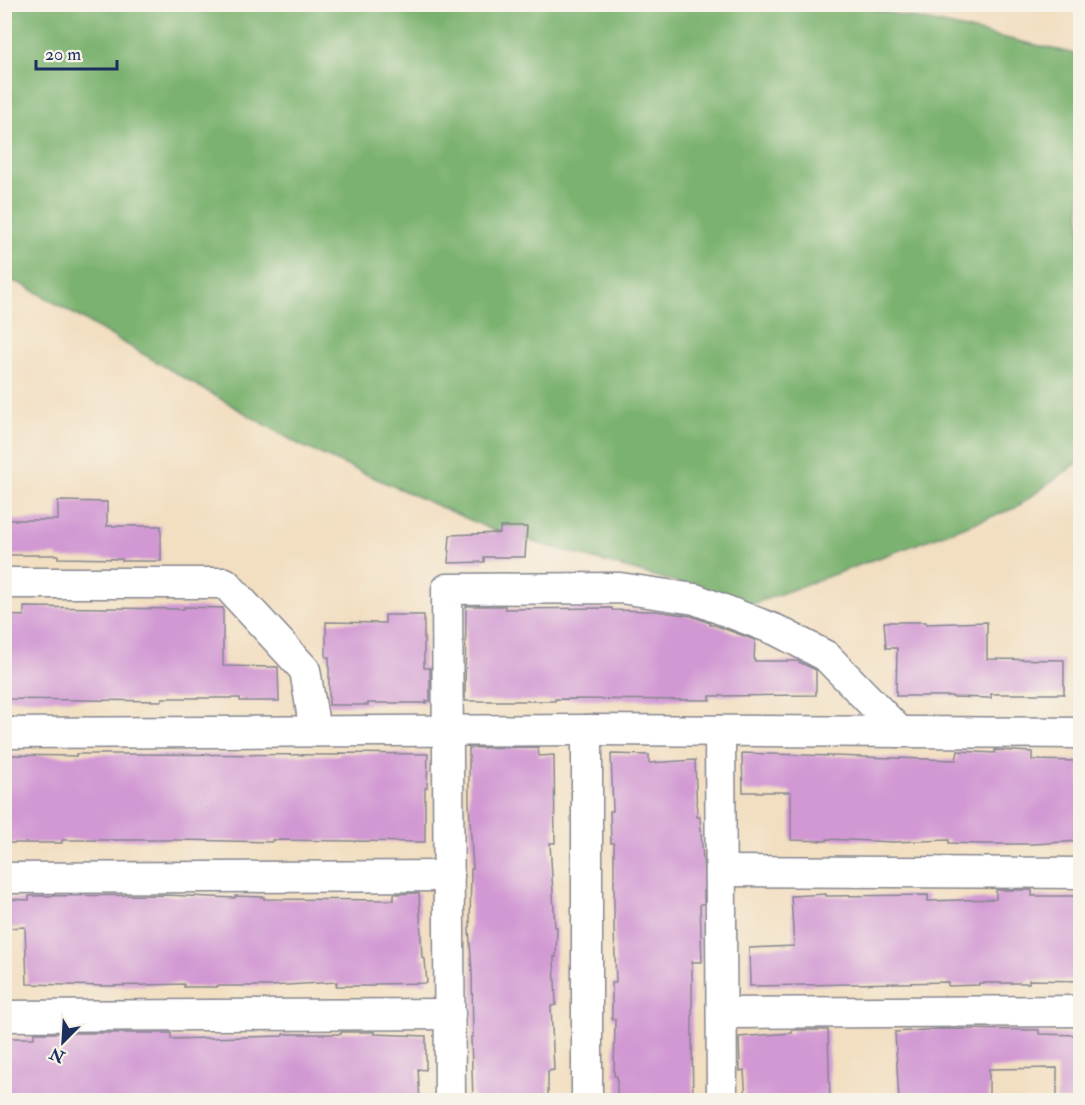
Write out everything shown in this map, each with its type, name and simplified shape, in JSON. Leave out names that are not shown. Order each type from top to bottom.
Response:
[{"type":"street","points":[[4,583],[225,583],[304,670],[315,731]]},
{"type":"street","points":[[450,1101],[447,588],[620,588],[695,599],[776,630],[826,656],[900,732]]},
{"type":"street","points":[[4,733],[587,730],[1080,733]]},
{"type":"street","points":[[587,730],[587,1101]]},
{"type":"street","points":[[720,731],[722,1101]]},
{"type":"street","points":[[721,871],[1080,873]]},
{"type":"street","points":[[4,878],[449,876]]},
{"type":"street","points":[[722,1013],[1080,1011]]},
{"type":"street","points":[[4,1016],[450,1014]]},
{"type":"green space","points":[[846,4],[1080,55],[1080,461],[1015,508],[753,604],[495,531],[300,445],[24,285],[5,278],[5,5]]},
{"type":"building","points":[[58,501],[107,502],[107,526],[161,526],[161,561],[58,558],[58,555],[9,555],[9,520],[58,520]]},
{"type":"building","points":[[500,527],[527,527],[525,557],[484,557],[484,562],[448,563],[450,535],[500,533]]},
{"type":"building","points":[[466,606],[505,606],[505,609],[612,608],[612,610],[655,611],[691,616],[755,640],[754,661],[797,661],[816,670],[816,695],[710,696],[710,700],[465,701]]},
{"type":"building","points":[[24,607],[223,608],[223,666],[278,667],[279,701],[240,701],[240,698],[162,698],[162,701],[4,699],[4,615],[24,616]]},
{"type":"building","points":[[385,615],[424,615],[424,668],[430,668],[430,701],[426,703],[329,705],[326,622],[385,623]]},
{"type":"building","points":[[884,622],[926,622],[926,624],[987,622],[987,659],[1064,660],[1064,694],[991,694],[991,698],[896,696],[897,648],[886,648]]},
{"type":"building","points":[[538,747],[539,756],[554,755],[555,843],[550,843],[555,927],[557,927],[556,957],[554,957],[556,1005],[551,1006],[554,1070],[548,1071],[548,1101],[473,1101],[472,972],[469,928],[471,869],[473,869],[469,803],[469,748]]},
{"type":"building","points":[[995,750],[1032,752],[1032,760],[1080,761],[1080,841],[981,844],[949,843],[949,840],[893,842],[791,840],[791,792],[743,792],[742,753],[956,760],[958,751],[995,753]]},
{"type":"building","points":[[339,753],[428,754],[427,788],[425,788],[425,842],[62,840],[62,843],[4,843],[4,755],[339,755]]},
{"type":"building","points":[[611,754],[649,755],[649,763],[695,760],[697,817],[700,817],[704,874],[704,904],[700,904],[702,962],[692,962],[693,1101],[617,1101],[617,1076],[614,1076],[615,1019],[612,1019],[612,983],[616,983],[614,843],[611,843],[610,811],[613,811]]},
{"type":"building","points":[[996,890],[1032,890],[1032,896],[1080,896],[1080,981],[1029,980],[1029,983],[979,983],[979,985],[948,986],[948,982],[750,986],[749,948],[794,946],[791,896],[928,895],[928,901],[996,899]]},
{"type":"building","points":[[419,893],[422,958],[425,959],[427,983],[336,986],[337,982],[217,987],[184,987],[184,984],[106,986],[27,984],[25,927],[4,928],[4,899],[29,900],[29,896],[164,895],[264,897],[264,899],[394,900],[394,894]]},
{"type":"building","points":[[940,1029],[1039,1030],[1039,1034],[1080,1035],[1080,1101],[1057,1101],[1057,1068],[989,1069],[989,1101],[899,1101],[895,1032]]},
{"type":"building","points":[[792,1030],[828,1030],[830,1101],[746,1101],[744,1070],[740,1071],[739,1037],[792,1033]]},
{"type":"building","points":[[341,1032],[426,1036],[426,1070],[418,1069],[420,1101],[4,1101],[4,1038],[34,1038],[34,1033],[171,1033],[171,1039],[341,1034]]}]
